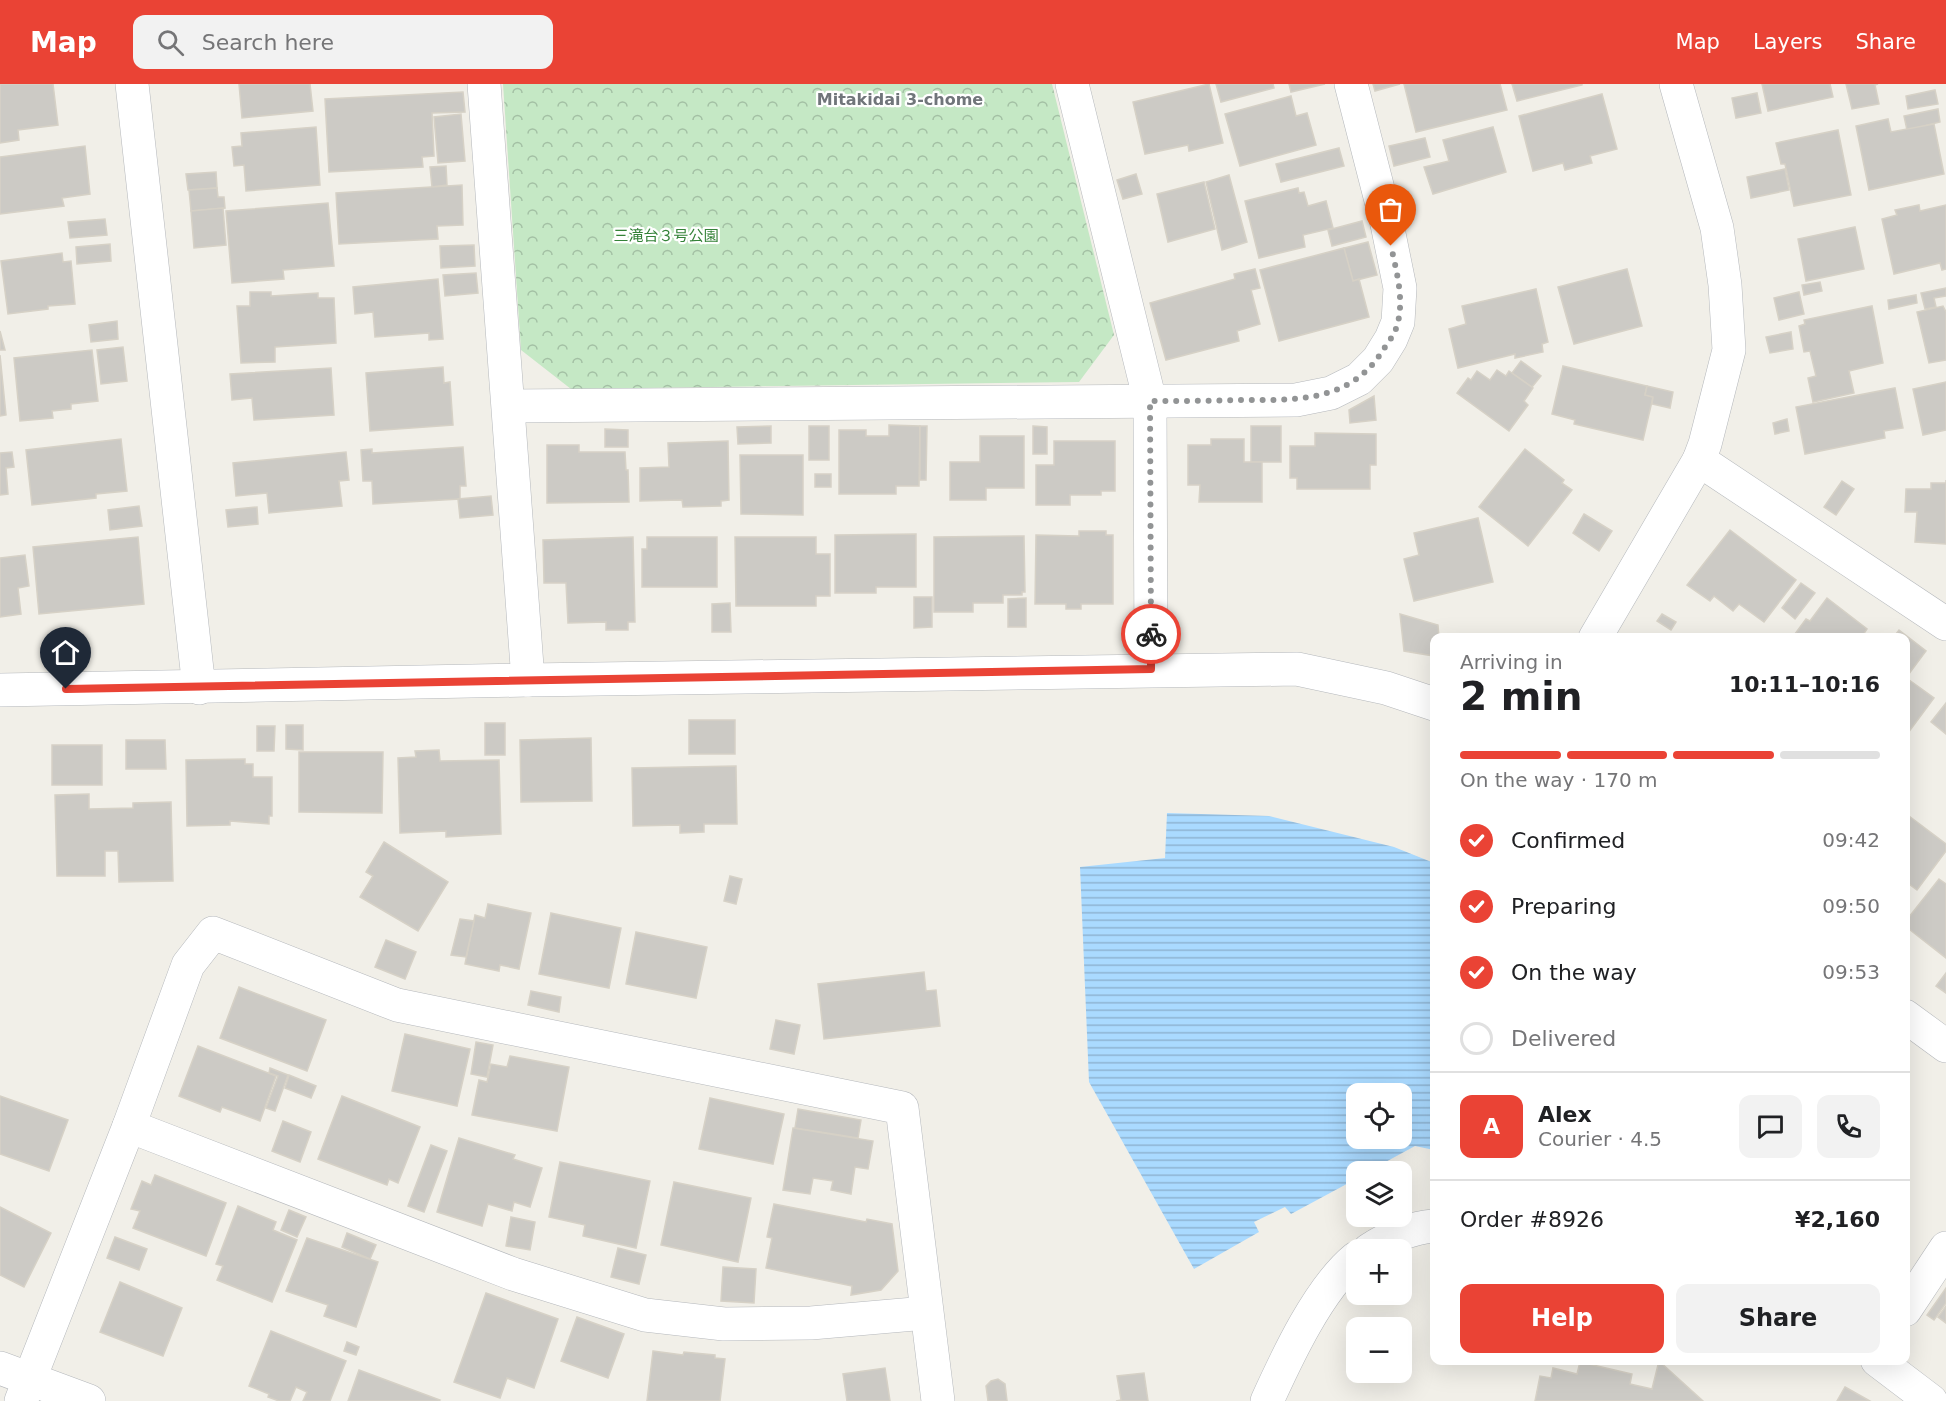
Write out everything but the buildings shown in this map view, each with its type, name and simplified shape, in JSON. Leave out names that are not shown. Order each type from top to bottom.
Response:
[{"type":"street","points":[[132,84],[200,688]]},
{"type":"street","points":[[484,84],[528,680]]},
{"type":"street","points":[[1072,84],[1150,401],[1151,669]]},
{"type":"street","points":[[509,406],[1296,400],[1331,393],[1359,379],[1378,360],[1398,322],[1400,288],[1387,224],[1351,84]]},
{"type":"street","points":[[1598,633],[1699,460],[1729,350],[1725,285],[1717,228],[1676,84]]},
{"type":"street","points":[[1699,460],[1946,624]]},
{"type":"street","points":[[0,690],[1151,669],[1297,669],[1386,688],[1430,703]]},
{"type":"street","points":[[26,1391],[129,1126],[188,965],[213,933],[397,1005],[902,1108],[938,1401]]},
{"type":"street","points":[[1910,1020],[1946,1046]]},
{"type":"street","points":[[129,1126],[513,1274],[645,1315],[724,1324],[811,1323],[926,1313]]},
{"type":"street","points":[[1387,1239],[1419,1227],[1430,1226]]},
{"type":"street","points":[[1910,1302],[1946,1248]]},
{"type":"street","points":[[1267,1401],[1284,1364],[1328,1287],[1346,1268]]},
{"type":"street","points":[[1884,1365],[1931,1401]]},
{"type":"street","points":[[0,1368],[26,1391],[89,1401]]},
{"type":"green space","name":"三滝台３号公園","points":[[503,84],[1052,84],[1114,335],[1079,382],[571,389],[521,350]]},
{"type":"water","points":[[1167,813],[1269,816],[1394,847],[1430,861],[1430,1149],[1415,1146],[1412,1148],[1412,1083],[1346,1083],[1346,1149],[1409,1149],[1387,1161],[1346,1161],[1346,1184],[1291,1214],[1285,1207],[1254,1222],[1259,1232],[1194,1269],[1089,1082],[1080,867],[1165,858]]},
{"type":"way so far","points":[[1151,634],[1150,401],[1296,400],[1331,393],[1359,379],[1378,360],[1398,322],[1400,288],[1391,246]]},
{"type":"district","name":"Mitakidai 3-chome","points":[[900,99]]},
{"type":"route","points":[[66,689],[1151,669],[1151,634]]}]
